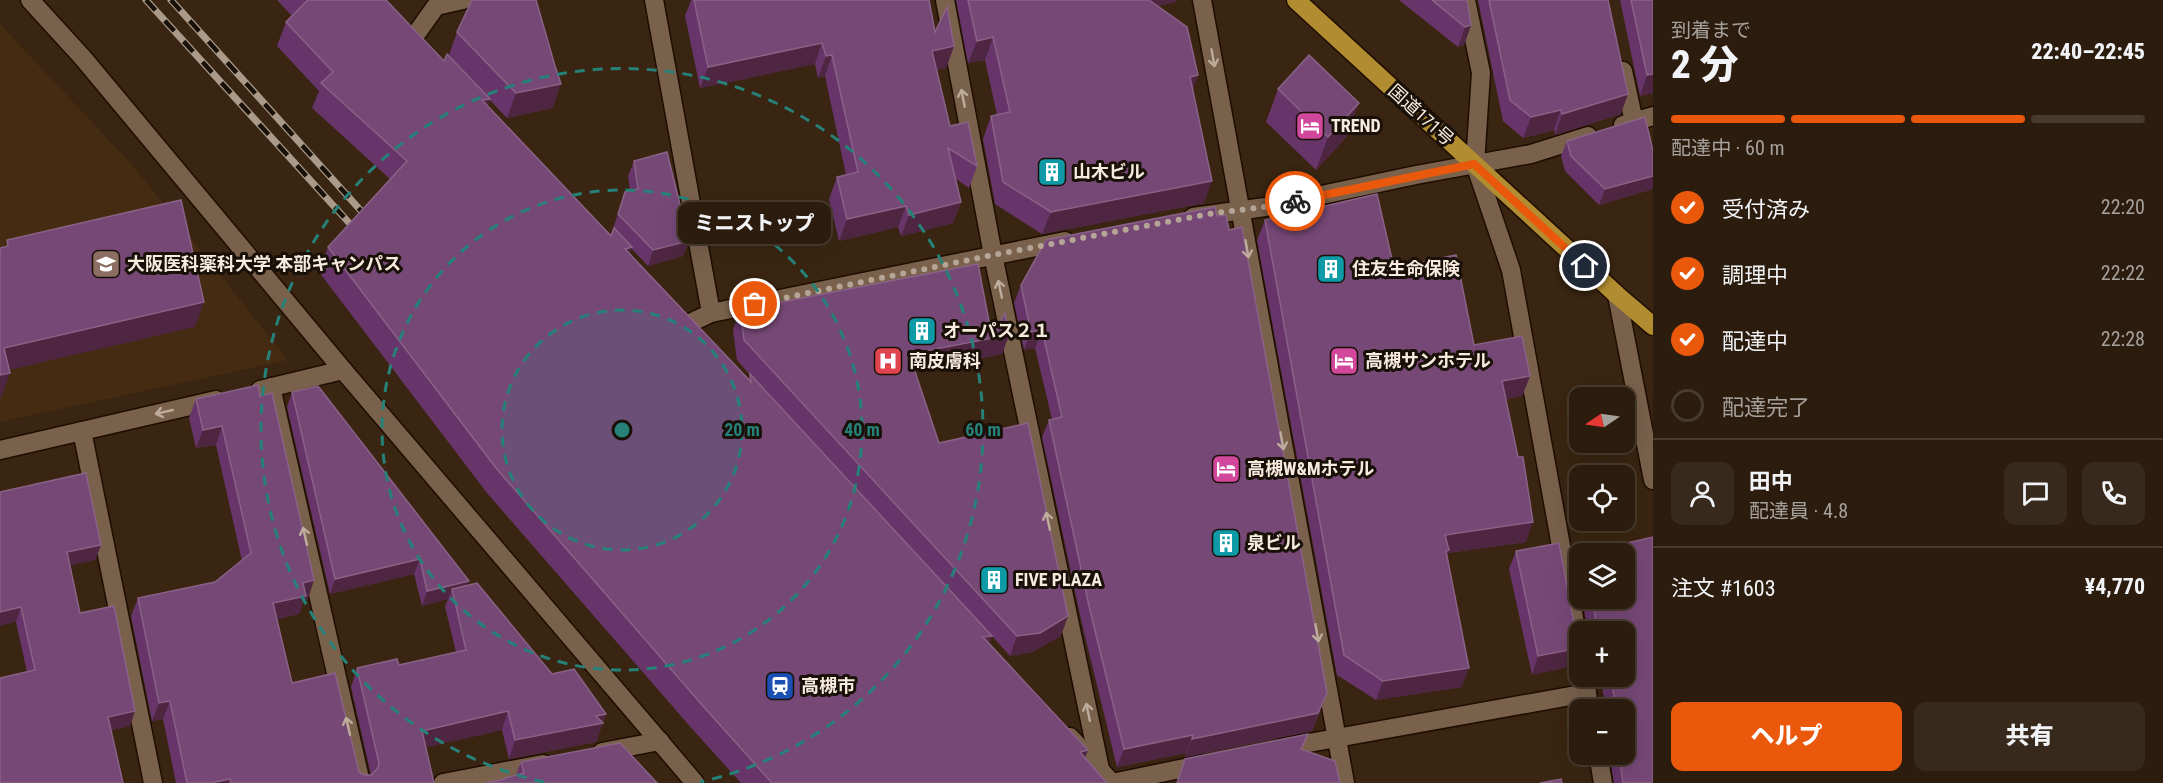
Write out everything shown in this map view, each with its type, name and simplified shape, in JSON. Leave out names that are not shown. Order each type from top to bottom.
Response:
[{"type":"highway","name":"国道171号","points":[[1296,0],[1653,326]]},
{"type":"street","points":[[30,0],[83,58],[344,370],[695,783]]},
{"type":"street","points":[[414,37],[436,6],[463,0]]},
{"type":"street","points":[[654,0],[711,313]]},
{"type":"street","points":[[945,0],[993,255],[1108,778]]},
{"type":"street","points":[[1202,0],[1345,783]]},
{"type":"street","points":[[1466,0],[1481,73],[1474,164],[1511,270],[1575,621]]},
{"type":"street","points":[[400,22],[430,54]]},
{"type":"street","points":[[1620,56],[1634,122]]},
{"type":"street","points":[[1179,219],[1265,207],[1531,154],[1653,116]]},
{"type":"street","points":[[705,341],[684,319],[1086,237]]},
{"type":"street","points":[[1617,295],[1653,480]]},
{"type":"street","points":[[0,450],[344,370]]},
{"type":"street","points":[[271,387],[362,783]]},
{"type":"street","points":[[82,431],[153,783]]},
{"type":"street","points":[[1269,751],[1587,693]]},
{"type":"street","points":[[1059,726],[1108,778]]},
{"type":"street","points":[[588,755],[660,741]]},
{"type":"street","points":[[1108,778],[1224,760]]},
{"type":"street","points":[[442,783],[554,761]]},
{"type":"street","points":[[1600,765],[1603,783]]},
{"type":"shaded area","name":"大阪医科薬科大学 本部キャンパス","points":[[0,24],[134,167],[288,360],[0,422]]},
{"type":"building","points":[[308,0],[386,0],[444,61],[447,54],[490,99],[482,100],[611,236],[614,228],[632,247],[625,249],[751,382],[750,374],[992,636],[983,637],[1088,750],[1080,752],[1107,783],[772,783],[496,468],[328,247],[407,161],[321,83],[333,72],[286,22]]},
{"type":"building","points":[[472,0],[536,0],[561,84],[516,93],[457,32]]},
{"type":"building","points":[[694,0],[929,0],[935,32],[947,7],[954,46],[932,51],[950,126],[968,122],[977,166],[948,148],[961,202],[909,215],[906,206],[847,219],[837,177],[858,172],[832,55],[826,56],[822,43],[708,67]]},
{"type":"building","points":[[968,0],[1149,0],[1187,27],[1198,75],[1190,77],[1212,181],[1051,212],[1003,182],[991,116],[1010,112],[993,37],[977,41]]},
{"type":"building","points":[[1432,0],[1467,0],[1471,25],[1465,27]]},
{"type":"building","points":[[1489,0],[1608,0],[1628,94],[1562,114],[1561,110],[1531,117],[1510,100]]},
{"type":"building","points":[[1631,0],[1653,0],[1653,74],[1647,75]]},
{"type":"building","points":[[1309,55],[1359,103],[1328,137],[1278,89]]},
{"type":"building","points":[[1645,117],[1653,151],[1653,176],[1605,189],[1571,156],[1567,141]]},
{"type":"building","points":[[667,152],[689,241],[653,250],[618,214],[625,192],[638,189],[634,161]]},
{"type":"building","points":[[1377,194],[1394,268],[1456,255],[1474,345],[1522,336],[1530,376],[1502,381],[1518,457],[1523,457],[1533,522],[1445,535],[1449,550],[1446,551],[1469,668],[1383,681],[1344,655],[1265,220]]},
{"type":"building","points":[[181,200],[204,302],[4,348],[10,373],[0,375],[0,248],[8,246],[7,240]]},
{"type":"building","points":[[1215,207],[1217,216],[1226,215],[1229,230],[1242,227],[1327,693],[1318,713],[1192,739],[1193,735],[1124,749],[1089,606],[1049,420],[1062,417],[1042,330],[1031,332],[1021,285],[1046,240]]},
{"type":"building","points":[[978,264],[992,337],[1005,313],[1009,335],[909,354],[939,443],[1028,423],[1068,616],[1040,633],[1017,636],[744,340],[740,310]]},
{"type":"building","points":[[258,385],[260,396],[272,393],[314,580],[303,583],[306,596],[273,603],[292,683],[335,673],[359,772],[371,775],[378,768],[379,763],[357,668],[397,659],[399,665],[466,650],[452,589],[477,583],[552,674],[574,669],[606,714],[596,716],[603,723],[515,740],[508,711],[422,731],[434,783],[231,783],[230,779],[210,783],[187,783],[170,701],[159,703],[138,598],[215,582],[251,553],[222,426],[203,430],[196,399]]},
{"type":"building","points":[[318,386],[469,581],[427,591],[420,559],[335,579],[292,392]]},
{"type":"building","points":[[86,473],[101,545],[67,552],[80,613],[114,606],[135,711],[108,717],[123,783],[0,783],[0,678],[35,670],[21,607],[0,612],[0,492]]},
{"type":"building","points":[[1653,537],[1653,783],[1623,783],[1621,765],[1635,765],[1635,699],[1615,699],[1612,687],[1635,687],[1635,621],[1596,621],[1594,609],[1635,609],[1635,543],[1627,543]]},
{"type":"building","points":[[1559,543],[1569,609],[1571,609],[1573,621],[1569,621],[1569,650],[1538,656],[1516,551]]},
{"type":"building","points":[[1308,734],[1301,749],[1335,761],[1340,783],[1177,783],[1185,759]]},
{"type":"building","points":[[620,743],[657,783],[486,783],[524,773],[521,762]]},
{"type":"building","points":[[1561,779],[1562,783],[1540,783]]},
{"type":"railway","points":[[146,0],[362,237]]},
{"type":"railway","points":[[171,0],[372,223]]},
{"type":"way so far","points":[[755,304],[993,255],[1214,213],[1295,201]]},
{"type":"place","name":"TREND","points":[[1310,126]]},
{"type":"place","name":"山木ビル","points":[[1052,172]]},
{"type":"place","name":"大阪医科薬科大学 本部キャンパス","points":[[106,264]]},
{"type":"place","name":"住友生命保険","points":[[1331,269]]},
{"type":"place","name":"ミニストップ","points":[[755,304]]},
{"type":"place","name":"オーパス２１","points":[[922,331]]},
{"type":"place","name":"南皮膚科","points":[[888,361]]},
{"type":"place","name":"高槻サンホテル","points":[[1344,361]]},
{"type":"place","name":"高槻W&Mホテル","points":[[1226,469]]},
{"type":"place","name":"泉ビル","points":[[1226,543]]},
{"type":"place","name":"FIVE PLAZA","points":[[994,580]]},
{"type":"place","name":"高槻市","points":[[780,686]]},
{"type":"route","points":[[1295,201],[1474,164],[1585,266]]}]
